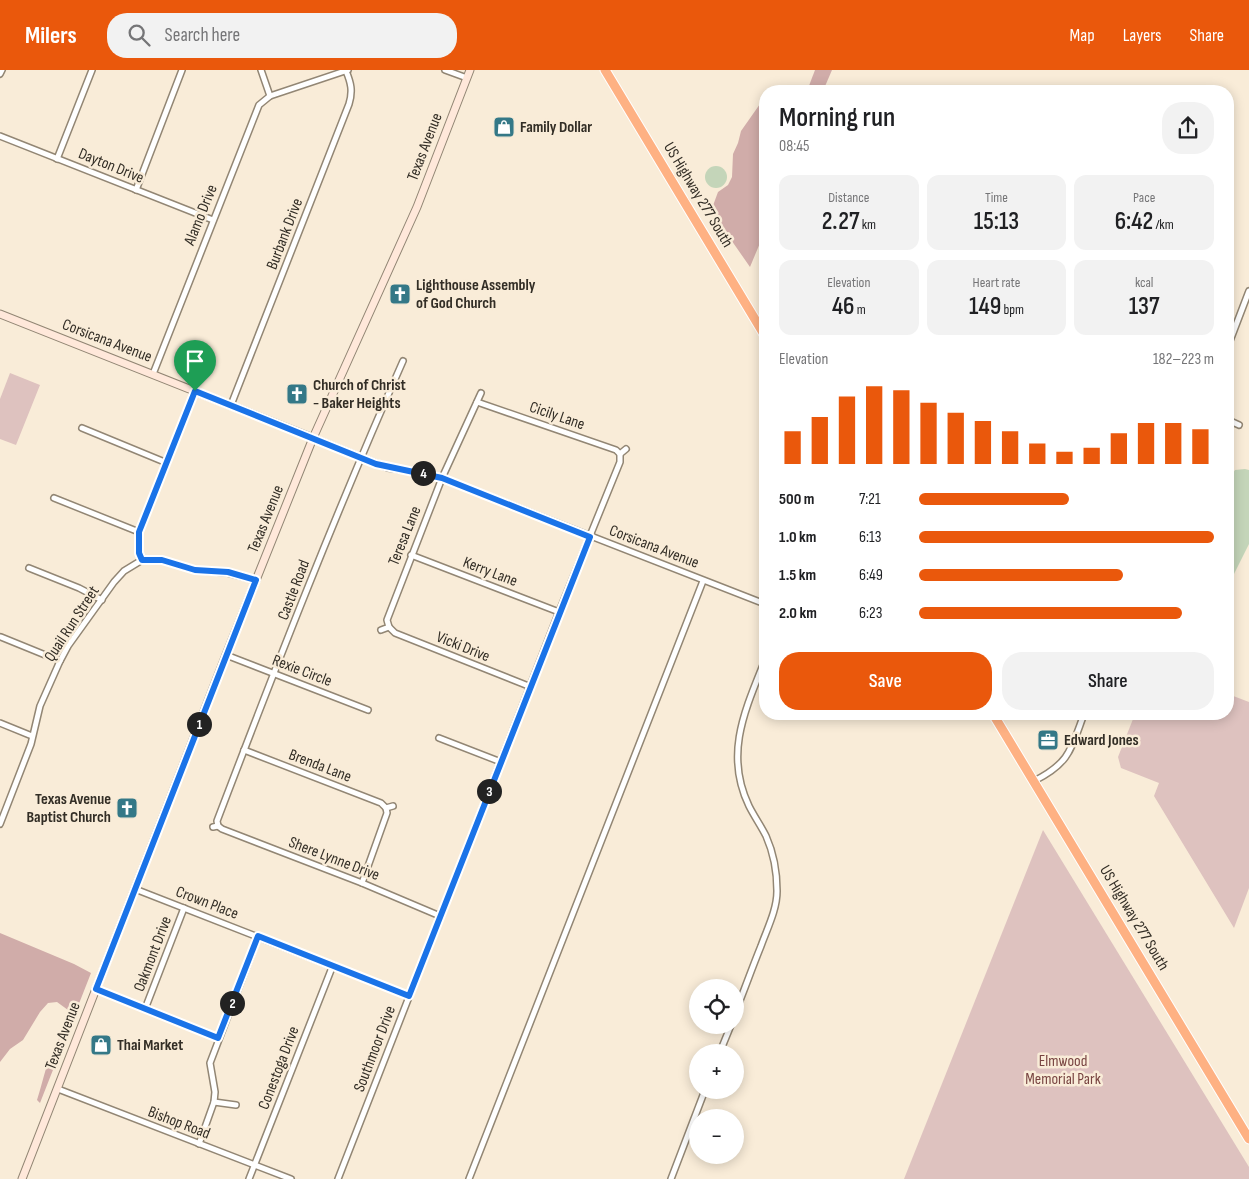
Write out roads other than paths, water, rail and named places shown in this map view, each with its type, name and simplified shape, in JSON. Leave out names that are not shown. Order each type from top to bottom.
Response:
[{"type":"highway","name":"US Highway 277 South","points":[[605,70],[759,326]]},
{"type":"highway","name":"US Highway 277 South","points":[[997,720],[1249,1139]]},
{"type":"street","points":[[0,74],[2,70]]},
{"type":"street","points":[[57,158],[92,70]]},
{"type":"street","points":[[136,190],[182,70]]},
{"type":"street","points":[[261,70],[270,96],[347,71]]},
{"type":"street","points":[[445,70],[467,78]]},
{"type":"street","name":"Texas Avenue","points":[[22,1179],[226,655],[313,438],[417,207],[470,70]]},
{"type":"street","name":"Burbank Drive","points":[[231,405],[350,104],[352,94],[351,83],[347,71]]},
{"type":"street","name":"Alamo Drive","points":[[153,374],[260,105],[270,96]]},
{"type":"street","name":"Dayton Drive","points":[[0,136],[213,220]]},
{"type":"street","points":[[1234,330],[1249,291]]},
{"type":"street","name":"Corsicana Avenue","points":[[0,314],[360,458],[388,468],[420,472],[442,478],[759,602]]},
{"type":"street","name":"Castle Road","points":[[216,827],[244,750],[360,458],[403,361]]},
{"type":"street","points":[[195,391],[139,532],[139,553],[142,560],[162,560],[195,570],[228,572],[256,580]]},
{"type":"street","name":"Teresa Lane","points":[[389,627],[387,620],[411,555],[442,478],[481,393]]},
{"type":"street","name":"Cicily Lane","points":[[477,402],[616,450],[620,454]]},
{"type":"street","points":[[1234,422],[1240,425]]},
{"type":"street","points":[[82,428],[167,463]]},
{"type":"street","points":[[620,454],[626,449]]},
{"type":"street","name":"Southmoor Drive","points":[[338,1179],[559,612],[620,462],[620,454]]},
{"type":"street","points":[[54,498],[139,532]]},
{"type":"street","name":"Kerry Lane","points":[[411,555],[559,612]]},
{"type":"street","name":"Quail Run Street","points":[[0,824],[3,809],[31,744],[40,706],[68,646],[124,571],[142,560]]},
{"type":"street","points":[[29,568],[79,588],[102,600]]},
{"type":"street","points":[[469,1179],[703,581]]},
{"type":"street","points":[[381,630],[389,627]]},
{"type":"street","name":"Vicki Drive","points":[[389,627],[395,633],[531,687]]},
{"type":"street","points":[[1,637],[60,661]]},
{"type":"street","name":"Rexie Circle","points":[[226,655],[368,710]]},
{"type":"street","points":[[744,990],[767,931],[777,894],[774,857],[742,790],[736,755],[742,723],[759,676]]},
{"type":"street","points":[[1034,781],[1051,773],[1059,766],[1067,755],[1082,720]]},
{"type":"street","points":[[0,723],[32,736]]},
{"type":"street","points":[[439,738],[501,762]]},
{"type":"street","name":"Brenda Lane","points":[[244,750],[381,803],[386,808]]},
{"type":"street","points":[[362,883],[387,814],[386,808],[393,806]]},
{"type":"street","name":"Shere Lynne Drive","points":[[216,827],[362,883],[440,916]]},
{"type":"street","name":"Crown Place","points":[[135,889],[409,996]]},
{"type":"street","name":"Oakmont Drive","points":[[145,1008],[184,908]]},
{"type":"street","points":[[199,1144],[214,1102],[215,1092],[210,1063],[258,936]]},
{"type":"street","name":"Conestoga Drive","points":[[249,1179],[333,965]]},
{"type":"street","points":[[96,989],[218,1038]]},
{"type":"street","name":"Bishop Road","points":[[58,1089],[291,1179]]},
{"type":"street","points":[[671,1179],[702,1099]]},
{"type":"street","points":[[214,1102],[236,1105]]},
{"type":"place","name":"Family Dollar","points":[[504,127]]},
{"type":"place","name":"Lighthouse Assembly of God Church","points":[[400,294]]},
{"type":"place","name":"Church of Christ - Baker Heights","points":[[297,394]]},
{"type":"place","name":"Edward Jones","points":[[1048,740]]},
{"type":"place","name":"Texas Avenue Baptist Church","points":[[127,808]]},
{"type":"place","name":"Thai Market","points":[[101,1045]]},
{"type":"park label","name":"Elmwood Memorial Park","points":[[1063,1070]]}]
